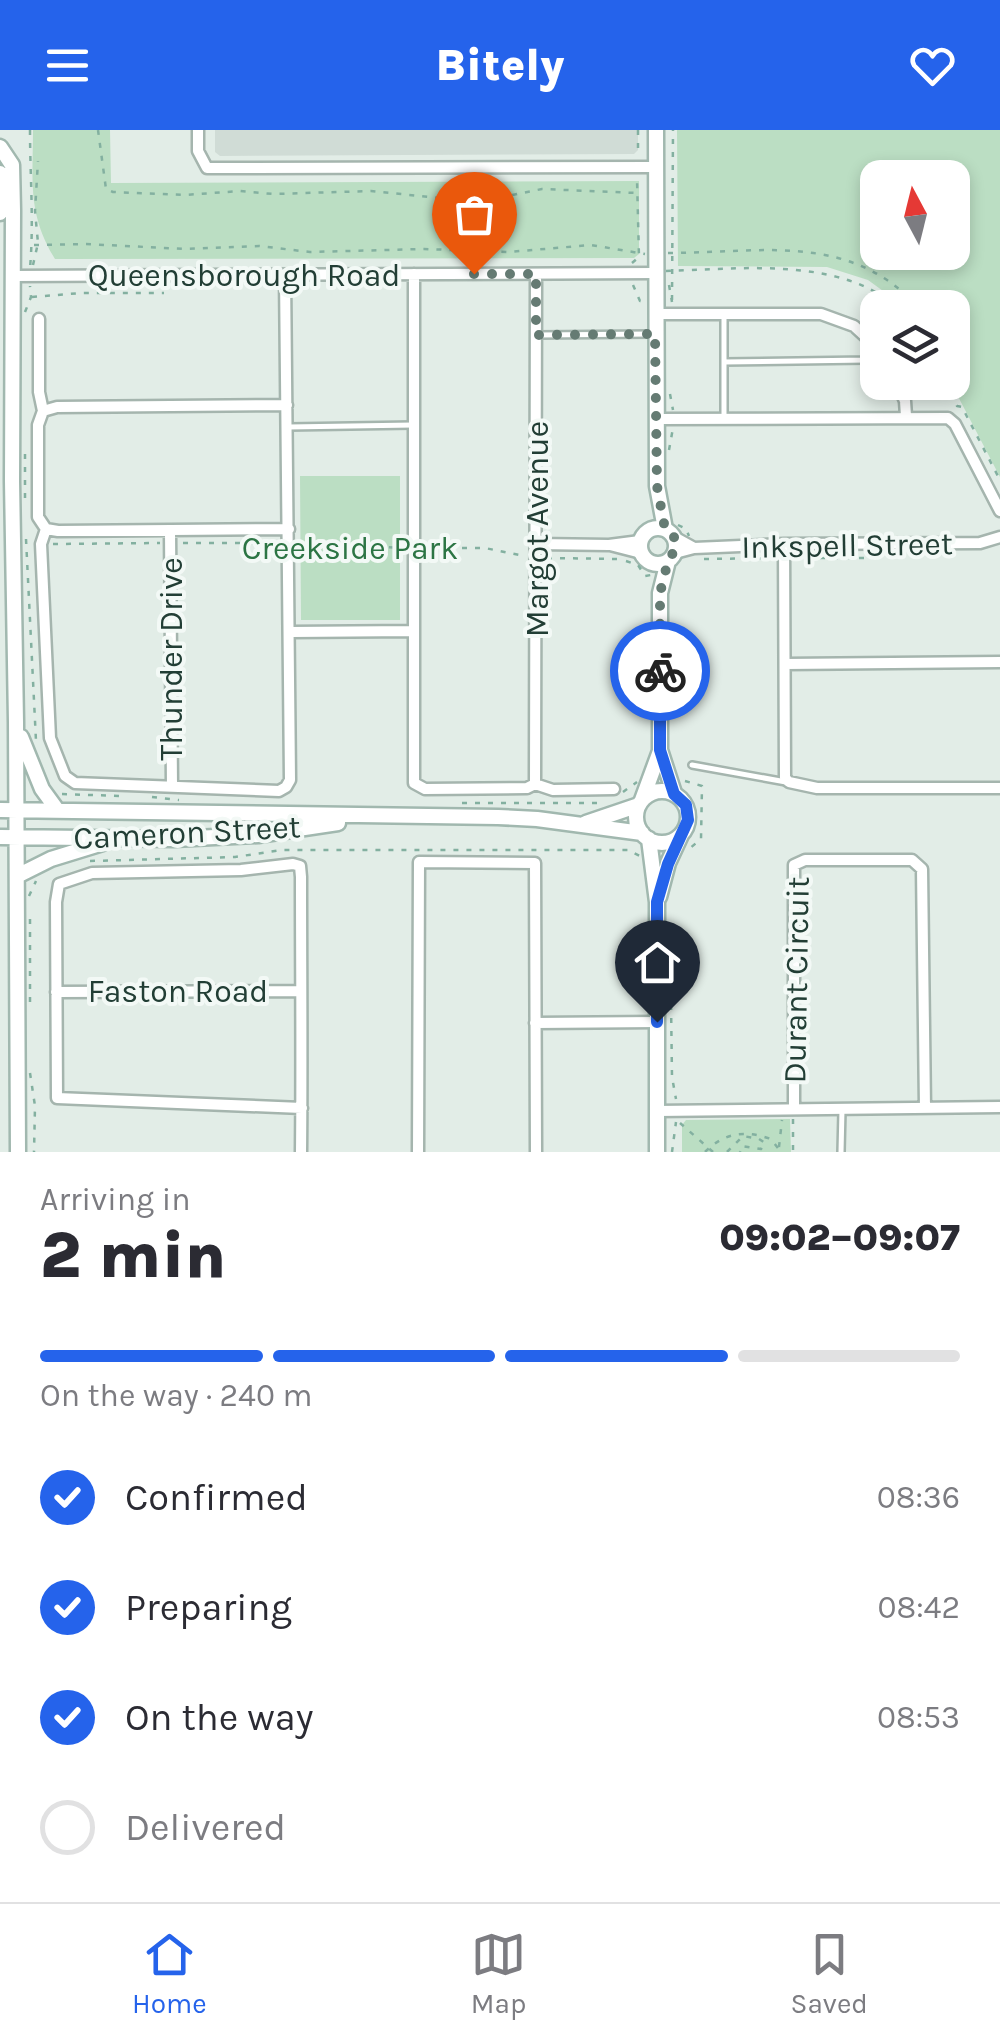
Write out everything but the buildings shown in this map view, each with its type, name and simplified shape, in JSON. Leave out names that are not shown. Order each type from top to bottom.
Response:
[{"type":"street","points":[[8,130],[1,147],[12,165],[18,1152]]},
{"type":"street","points":[[198,130],[198,151],[206,168],[656,167]]},
{"type":"street","points":[[656,130],[661,253],[655,314],[657,486],[646,553],[660,593]]},
{"type":"street","points":[[0,173],[0,213]]},
{"type":"street","name":"Queensborough Road","points":[[13,276],[661,272]]},
{"type":"street","points":[[414,274],[414,783],[425,789],[527,788],[536,784],[553,790],[618,791]]},
{"type":"street","name":"Margot Avenue","points":[[536,274],[536,784]]},
{"type":"street","points":[[46,529],[41,544],[50,738],[65,776],[74,783],[279,791],[286,787],[290,780],[291,632],[285,275]]},
{"type":"street","points":[[655,314],[820,314],[854,326],[860,332]]},
{"type":"street","points":[[39,318],[39,392],[43,410],[38,425],[38,518],[46,529]]},
{"type":"street","points":[[904,400],[906,416]]},
{"type":"street","points":[[43,410],[286,405]]},
{"type":"street","points":[[656,419],[948,418],[955,424],[1000,511]]},
{"type":"street","points":[[657,486],[670,528],[671,557],[660,593],[660,750],[674,794]]},
{"type":"street","points":[[646,553],[670,528]]},
{"type":"street","points":[[670,528],[692,547]]},
{"type":"street","points":[[46,529],[289,529]]},
{"type":"street","name":"Thunder Drive","points":[[170,530],[172,787]]},
{"type":"street","name":"Inkspell Street","points":[[671,557],[692,547],[980,543],[1000,536]]},
{"type":"street","points":[[537,544],[609,545],[646,553],[661,564],[671,557]]},
{"type":"street","points":[[784,544],[784,770],[789,782],[817,788],[1000,788]]},
{"type":"street","points":[[291,632],[412,631]]},
{"type":"street","points":[[785,664],[1000,662]]},
{"type":"street","points":[[16,722],[42,789],[58,811]]},
{"type":"street","points":[[658,1152],[657,902],[652,863],[636,816],[660,750]]},
{"type":"street","points":[[580,825],[641,802],[658,791],[680,798],[688,820],[668,864],[657,902]]},
{"type":"street","name":"Cameron Street","points":[[0,810],[498,817],[645,836]]},
{"type":"street","name":"Cameron Street","points":[[0,837],[258,835],[373,817]]},
{"type":"street","points":[[645,836],[666,842],[681,835]]},
{"type":"street","points":[[17,876],[51,859],[118,838]]},
{"type":"street","name":"Durant Circuit","points":[[794,1113],[794,865],[805,860],[912,860],[922,869],[925,1108]]},
{"type":"street","points":[[418,1152],[419,862],[535,864],[536,1152]]},
{"type":"street","points":[[301,1152],[302,1108],[300,866],[92,873],[59,884],[57,1098],[302,1108]]},
{"type":"street","name":"Faston Road","points":[[56,992],[300,990]]},
{"type":"street","points":[[535,1023],[657,1022]]},
{"type":"street","points":[[657,1111],[794,1113],[842,1107],[1000,1107]]},
{"type":"lane","points":[[724,312],[724,419]]},
{"type":"lane","points":[[536,335],[655,334]]},
{"type":"lane","points":[[724,362],[860,360]]},
{"type":"lane","points":[[286,428],[413,425]]},
{"type":"lane","points":[[692,765],[789,782]]},
{"type":"lane","points":[[841,1152],[842,1107]]},
{"type":"path","points":[[30,130],[30,220],[36,245]]},
{"type":"path","points":[[98,130],[103,179],[106,189],[112,192],[185,195],[371,191],[478,202],[542,189],[637,193]]},
{"type":"path","points":[[638,130],[638,152]]},
{"type":"path","points":[[24,313],[33,297],[38,161]]},
{"type":"path","points":[[666,185],[661,272],[672,313]]},
{"type":"path","points":[[36,245],[185,249],[259,246],[310,252],[509,252],[591,246],[661,253],[780,250],[850,259],[902,290]]},
{"type":"path","points":[[661,272],[831,273],[875,290]]},
{"type":"path","points":[[33,297],[164,294]]},
{"type":"path","points":[[668,456],[673,418],[669,389]]},
{"type":"path","points":[[954,400],[962,406],[1000,480]]},
{"type":"path","points":[[25,442],[26,516]]},
{"type":"path","points":[[670,528],[688,532],[692,547]]},
{"type":"path","points":[[26,534],[37,743]]},
{"type":"path","points":[[41,544],[289,543],[485,548],[537,558],[620,558],[638,566],[644,576],[646,553]]},
{"type":"path","points":[[618,791],[641,778],[650,778]]},
{"type":"path","points":[[42,789],[54,787],[60,794],[73,796],[121,796]]},
{"type":"path","points":[[137,796],[196,801]]},
{"type":"path","points":[[451,804],[608,803]]},
{"type":"path","points":[[83,862],[111,858],[235,857],[282,850],[628,850],[644,863],[652,863]]},
{"type":"path","points":[[300,866],[316,857],[315,850]]},
{"type":"path","points":[[30,894],[34,882],[45,875]]},
{"type":"path","points":[[30,912],[30,1020]]},
{"type":"path","points":[[30,1073],[35,1106],[34,1152]]},
{"type":"path","points":[[794,1113],[794,1152]]},
{"type":"path","points":[[780,1150],[782,1119]]},
{"type":"path","points":[[680,1123],[711,1150]]},
{"type":"path","points":[[727,1152],[743,1135]]},
{"type":"path","points":[[706,1152],[727,1136],[780,1136]]},
{"type":"path","points":[[740,1152],[743,1145],[764,1148],[760,1137]]},
{"type":"path","points":[[771,1139],[780,1150]]},
{"type":"shaded area","points":[[215,130],[638,130],[638,150],[634,154],[220,156],[215,152]]},
{"type":"green space","points":[[33,130],[110,130],[111,183],[639,181],[639,254],[634,258],[55,259],[36,211]]},
{"type":"green space","points":[[677,130],[1000,130],[1000,477],[960,400],[970,400],[970,290],[882,290],[868,280],[827,267],[678,266]]},
{"type":"green space","name":"Creekside Park","points":[[300,476],[400,476],[400,620],[301,620]]},
{"type":"green space","points":[[790,1119],[791,1152],[682,1152],[682,1125],[686,1120]]},
{"type":"way so far","points":[[474,274],[536,274],[536,335],[655,334],[657,486],[665,529],[676,542],[660,593],[660,671]]},
{"type":"route","points":[[657,1022],[657,902],[668,864],[688,820],[686,805],[674,794],[660,750],[660,671]]}]
